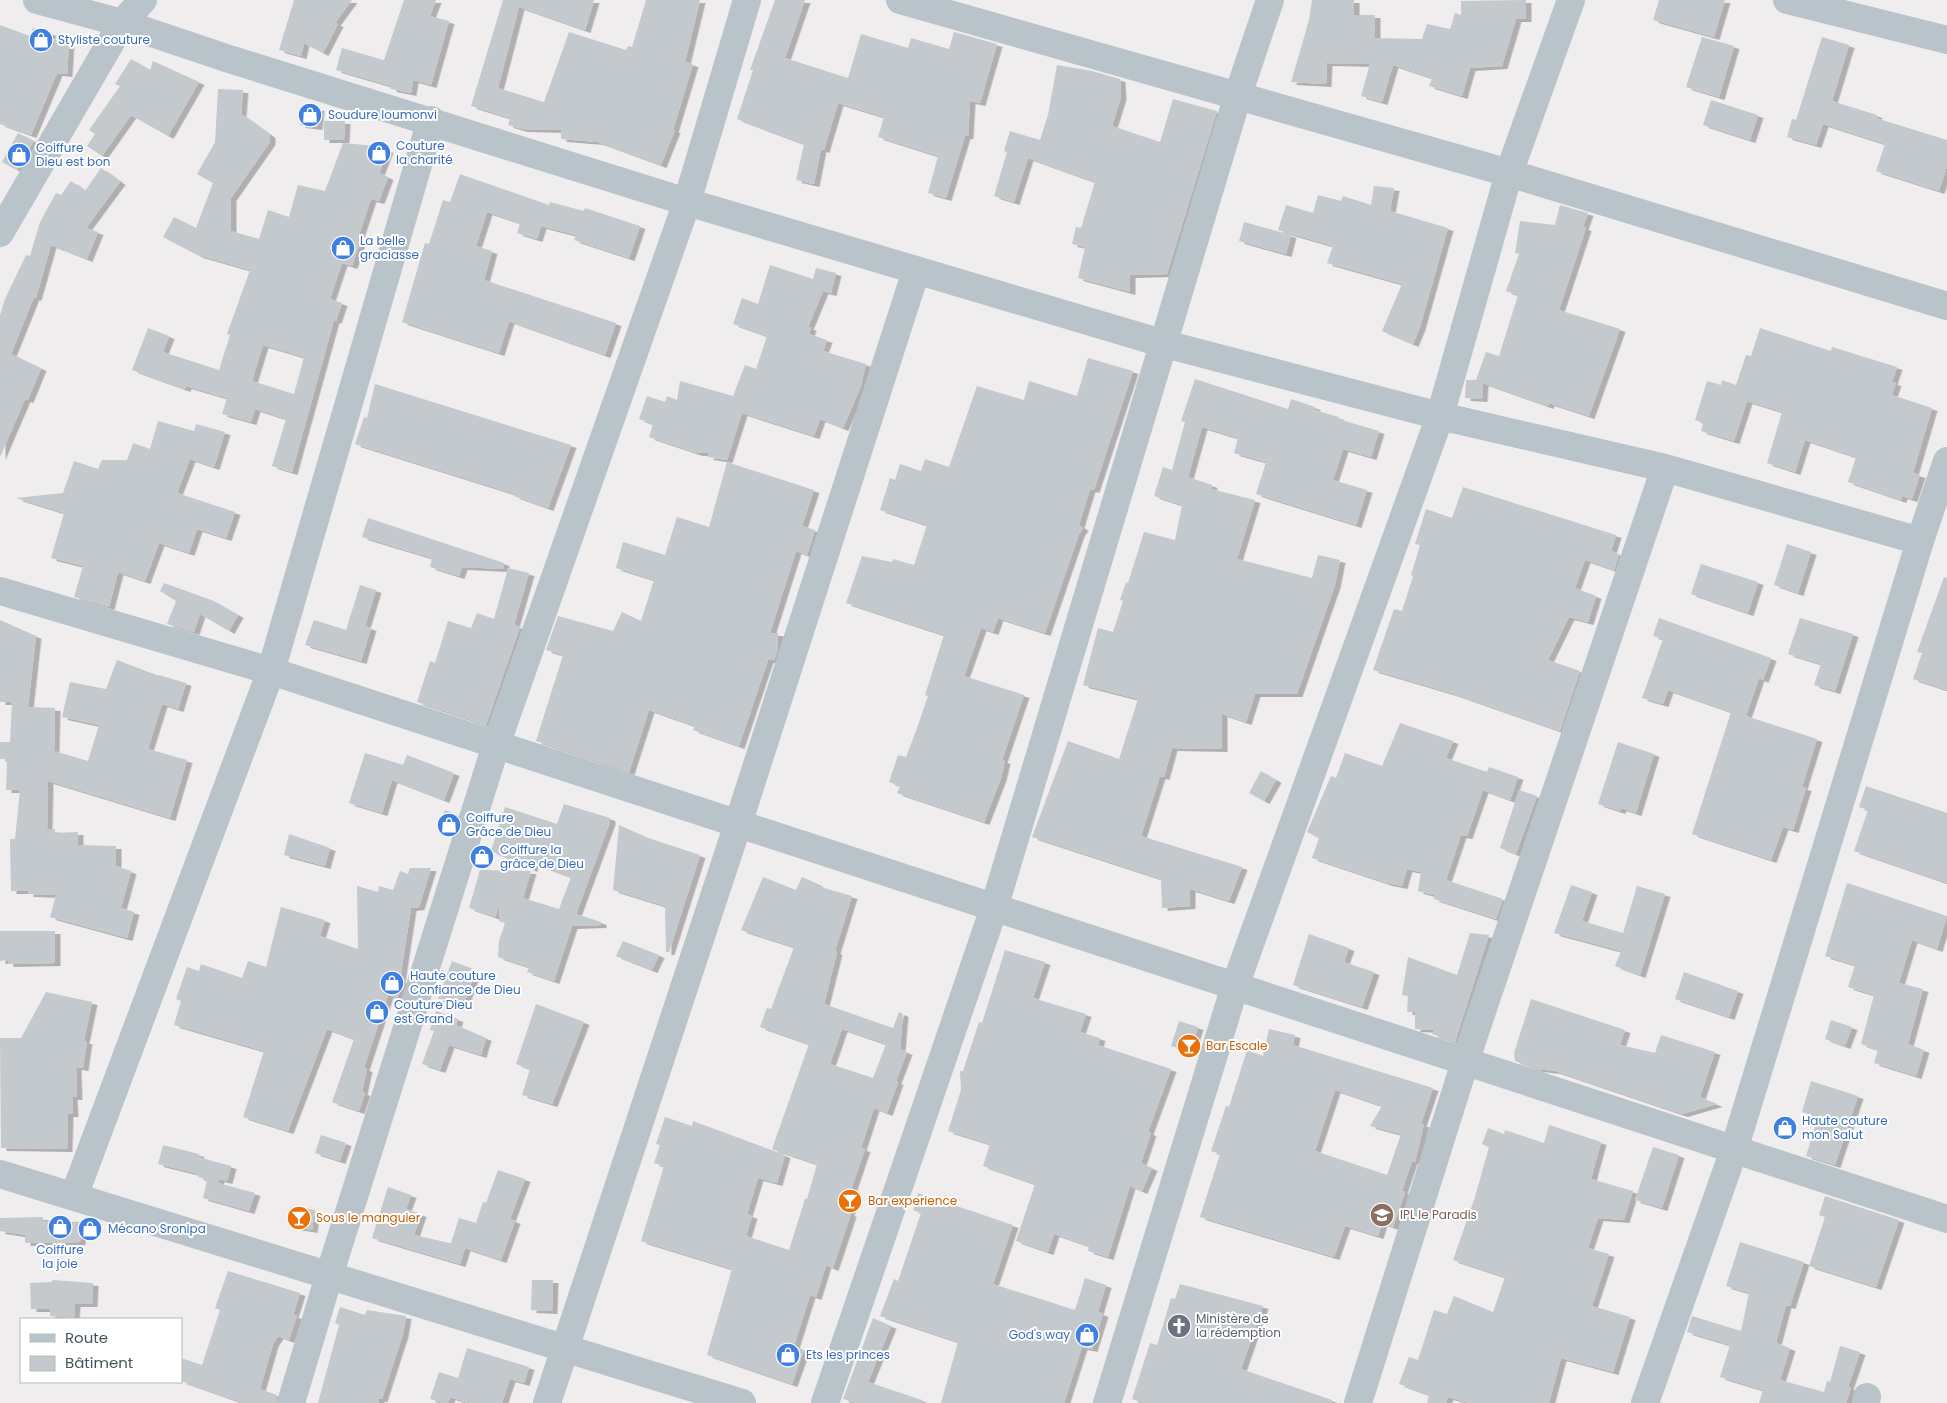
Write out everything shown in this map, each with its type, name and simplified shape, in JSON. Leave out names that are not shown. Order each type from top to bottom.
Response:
[{"type":"street","points":[[37,0],[122,24],[226,58],[431,120],[687,202],[1165,344],[1440,416],[1665,468],[1920,541]]},
{"type":"street","points":[[0,233],[122,24],[144,0]]},
{"type":"street","points":[[291,1403],[496,745],[687,202],[746,0]]},
{"type":"street","points":[[900,0],[1510,173],[1947,306]]},
{"type":"street","points":[[825,1403],[994,908],[1165,344],[1238,95],[1270,0]]},
{"type":"street","points":[[1107,1403],[1235,986],[1440,416],[1510,173],[1571,0]]},
{"type":"street","points":[[1787,0],[1947,40]]},
{"type":"street","points":[[74,1196],[271,671],[431,120]]},
{"type":"street","points":[[546,1403],[738,824],[916,271]]},
{"type":"street","points":[[1645,1403],[1734,1150],[1920,541],[1947,461]]},
{"type":"street","points":[[1358,1403],[1465,1062],[1665,468]]},
{"type":"street","points":[[0,591],[271,671],[1947,1219]]},
{"type":"street","points":[[0,1174],[742,1403]]},
{"type":"building","points":[[294,0],[352,0],[335,23],[338,24],[323,53],[304,43],[301,56],[279,50]]},
{"type":"building","points":[[404,0],[436,0],[430,16],[449,21],[431,85],[413,80],[411,93],[391,89],[391,86],[336,70],[342,48],[384,60]]},
{"type":"building","points":[[503,0],[594,0],[585,30],[519,7],[498,88],[544,102],[569,32],[626,50],[628,46],[632,47],[646,0],[700,0],[685,62],[693,64],[673,130],[675,130],[661,165],[598,142],[561,139],[561,130],[522,129],[508,125],[510,118],[471,106]]},
{"type":"building","points":[[775,0],[805,0],[785,58],[848,78],[861,34],[908,48],[911,38],[949,49],[954,32],[997,44],[980,103],[970,101],[968,136],[965,136],[946,198],[928,193],[938,156],[878,137],[884,117],[838,103],[824,150],[821,149],[814,184],[796,180],[804,144],[737,119],[753,70],[750,70]]},
{"type":"building","points":[[1312,0],[1354,0],[1354,15],[1375,15],[1375,38],[1422,39],[1427,24],[1450,29],[1455,13],[1461,15],[1461,1],[1526,0],[1526,19],[1516,19],[1502,66],[1470,68],[1462,96],[1429,86],[1432,78],[1393,65],[1382,102],[1361,96],[1370,64],[1327,63],[1326,84],[1291,82],[1309,20]]},
{"type":"building","points":[[1659,0],[1725,0],[1714,37],[1653,20]]},
{"type":"building","points":[[0,25],[30,36],[33,28],[51,33],[49,39],[69,42],[67,74],[57,73],[31,135],[0,124]]},
{"type":"building","points":[[1702,37],[1734,46],[1719,97],[1686,87]]},
{"type":"building","points":[[1822,37],[1849,45],[1832,101],[1877,115],[1876,118],[1947,140],[1947,166],[1939,191],[1876,171],[1885,144],[1823,124],[1816,145],[1787,137],[1792,119],[1796,120]]},
{"type":"building","points":[[131,59],[150,70],[153,61],[199,82],[168,136],[131,115],[102,156],[87,146],[95,134],[89,130],[120,86],[115,84]]},
{"type":"building","points":[[1057,65],[1092,71],[1120,79],[1121,97],[1112,126],[1160,142],[1173,99],[1217,111],[1167,274],[1130,275],[1130,292],[1078,278],[1085,247],[1072,244],[1076,227],[1081,228],[1095,182],[1028,158],[1014,202],[994,196],[1007,152],[1004,151],[1010,131],[1040,140],[1048,115]]},
{"type":"building","points":[[218,89],[243,90],[241,114],[270,135],[270,142],[231,198],[231,231],[259,239],[268,210],[289,217],[298,185],[325,191],[343,143],[377,146],[388,150],[379,173],[388,177],[379,201],[371,199],[357,241],[360,242],[352,266],[342,263],[330,299],[342,303],[336,321],[334,320],[292,472],[272,466],[286,419],[255,409],[251,422],[222,414],[227,398],[186,386],[185,389],[132,370],[148,328],[169,336],[163,352],[219,370],[230,335],[227,334],[250,270],[198,255],[163,237],[174,217],[196,228],[213,183],[197,174],[215,142]],"holes":[[[263,345],[304,357],[294,394],[252,381]]]},
{"type":"building","points":[[1711,100],[1758,115],[1750,140],[1703,125]]},
{"type":"building","points":[[302,106],[319,108],[317,127],[300,125]]},
{"type":"building","points":[[324,121],[345,121],[344,140],[324,140]]},
{"type":"building","points":[[18,133],[34,141],[17,170],[2,162]]},
{"type":"building","points":[[101,168],[120,182],[86,228],[98,232],[87,259],[51,245],[36,298],[34,297],[11,354],[41,368],[28,400],[25,399],[0,457],[0,315],[5,299],[26,255],[30,256],[40,222],[56,193],[61,195],[71,181],[85,191]]},
{"type":"building","points":[[460,174],[549,205],[550,202],[584,211],[585,208],[640,226],[629,258],[574,240],[576,235],[541,226],[537,239],[517,233],[520,223],[487,212],[476,246],[492,251],[484,280],[616,323],[605,355],[509,321],[499,353],[402,322],[425,243],[429,244],[443,200],[450,202]]},
{"type":"building","points":[[1374,186],[1394,188],[1390,211],[1448,228],[1420,327],[1413,344],[1382,331],[1402,284],[1327,263],[1333,246],[1278,230],[1286,205],[1313,213],[1318,195],[1341,201],[1343,196],[1371,205]]},
{"type":"building","points":[[1560,205],[1588,213],[1583,227],[1586,228],[1559,310],[1620,329],[1589,416],[1549,403],[1548,406],[1483,383],[1482,399],[1465,398],[1466,380],[1476,380],[1486,352],[1499,356],[1518,295],[1506,291],[1519,254],[1515,253],[1520,221],[1555,225]]},
{"type":"building","points":[[1244,222],[1291,235],[1286,254],[1239,241]]},
{"type":"building","points":[[770,265],[813,279],[816,268],[836,273],[831,293],[823,291],[808,327],[811,328],[809,334],[827,340],[823,351],[866,364],[861,386],[843,428],[820,419],[814,436],[742,413],[727,460],[708,457],[709,453],[697,453],[649,437],[653,424],[639,419],[647,396],[665,402],[667,396],[677,400],[680,381],[733,396],[745,365],[756,369],[767,336],[733,324],[742,298],[758,304]]},
{"type":"building","points":[[1760,328],[1831,351],[1832,347],[1897,367],[1892,382],[1896,383],[1892,395],[1932,408],[1913,473],[1920,475],[1912,499],[1902,496],[1901,500],[1848,482],[1856,457],[1805,440],[1795,472],[1767,463],[1782,412],[1747,401],[1734,441],[1701,431],[1703,423],[1695,420],[1707,381],[1721,385],[1722,380],[1736,385],[1746,355],[1751,356]]},
{"type":"building","points":[[1088,358],[1133,371],[1094,490],[1090,489],[1079,525],[1083,528],[1079,534],[1045,633],[998,618],[993,632],[981,628],[964,676],[1024,695],[1002,760],[1005,761],[1001,778],[984,822],[897,793],[900,786],[889,782],[898,755],[906,757],[916,731],[928,696],[925,695],[944,635],[846,603],[862,556],[892,562],[893,559],[914,565],[927,525],[880,510],[890,478],[895,480],[900,464],[921,471],[925,459],[949,467],[977,386],[1024,400],[1029,381],[1077,396]]},
{"type":"building","points":[[1195,379],[1288,409],[1291,399],[1315,407],[1314,410],[1339,417],[1338,419],[1379,431],[1371,457],[1343,449],[1333,480],[1367,490],[1356,525],[1256,494],[1266,462],[1234,453],[1238,438],[1202,427],[1188,477],[1212,485],[1211,489],[1255,500],[1237,559],[1312,578],[1318,555],[1340,560],[1335,585],[1297,694],[1255,694],[1246,722],[1222,714],[1222,749],[1172,748],[1164,777],[1160,776],[1141,836],[1242,867],[1229,901],[1190,889],[1190,906],[1162,908],[1161,879],[1032,837],[1068,741],[1119,759],[1138,699],[1083,685],[1098,628],[1113,632],[1123,601],[1120,600],[1126,582],[1128,583],[1144,532],[1175,540],[1182,505],[1154,496],[1163,467],[1172,470],[1185,422],[1181,421]]},
{"type":"building","points":[[375,384],[571,445],[548,508],[514,496],[515,494],[355,444],[364,417],[367,418]]},
{"type":"building","points":[[158,421],[194,431],[196,424],[225,432],[214,467],[190,459],[177,493],[235,512],[226,538],[197,529],[189,553],[159,543],[145,581],[118,572],[109,607],[74,597],[83,566],[51,558],[64,513],[16,498],[63,493],[74,461],[98,469],[102,460],[127,460],[133,443],[150,449]]},
{"type":"building","points":[[727,462],[814,490],[802,526],[815,530],[807,555],[796,551],[770,633],[778,633],[778,649],[774,660],[768,660],[739,746],[693,730],[695,726],[649,710],[629,772],[536,741],[563,655],[546,650],[558,616],[613,631],[622,612],[641,621],[654,580],[616,568],[623,542],[665,555],[677,517],[709,527]]},
{"type":"building","points":[[1463,487],[1616,535],[1611,551],[1619,554],[1614,570],[1585,560],[1575,588],[1596,596],[1588,622],[1569,617],[1548,660],[1580,671],[1560,731],[1451,693],[1373,670],[1394,609],[1402,611],[1420,545],[1415,544],[1426,509],[1452,518]]},
{"type":"building","points":[[368,518],[504,563],[503,569],[462,567],[459,576],[430,567],[432,558],[362,537]]},
{"type":"building","points":[[1787,544],[1811,552],[1798,593],[1774,585]]},
{"type":"building","points":[[1701,564],[1758,582],[1748,613],[1691,594]]},
{"type":"building","points":[[508,568],[529,573],[514,625],[520,627],[486,725],[417,702],[430,661],[435,663],[448,621],[471,628],[477,613],[494,619]]},
{"type":"building","points":[[1944,577],[1947,578],[1947,690],[1913,679],[1922,653],[1917,652]]},
{"type":"building","points":[[164,583],[214,601],[238,615],[229,631],[200,614],[194,632],[167,624],[176,601],[160,591]]},
{"type":"building","points":[[360,585],[376,590],[365,626],[371,628],[361,661],[305,645],[314,620],[346,630]]},
{"type":"building","points":[[1659,618],[1771,658],[1763,680],[1759,678],[1746,716],[1817,739],[1802,787],[1806,788],[1793,830],[1783,827],[1771,860],[1692,834],[1731,712],[1668,690],[1663,704],[1642,698],[1663,639],[1653,636]]},
{"type":"building","points":[[1800,618],[1853,634],[1835,691],[1814,685],[1821,664],[1788,654]]},
{"type":"building","points":[[0,620],[36,636],[28,707],[55,708],[54,751],[88,761],[99,725],[62,717],[70,682],[106,689],[117,660],[159,676],[186,683],[178,709],[162,704],[148,749],[187,760],[170,818],[48,781],[47,830],[55,829],[55,833],[78,832],[78,845],[116,846],[116,866],[131,871],[121,908],[134,912],[127,938],[50,917],[56,895],[28,894],[28,891],[11,891],[10,839],[15,839],[20,790],[6,790],[7,759],[0,759],[0,742],[10,742],[12,702],[0,702]]},
{"type":"building","points":[[1400,723],[1453,741],[1446,758],[1487,772],[1489,767],[1518,777],[1510,800],[1483,790],[1467,836],[1461,835],[1446,880],[1503,899],[1496,919],[1434,899],[1434,895],[1418,891],[1421,872],[1407,869],[1402,886],[1387,883],[1312,858],[1319,838],[1307,832],[1331,776],[1336,778],[1345,753],[1382,766]]},
{"type":"building","points":[[1618,742],[1654,754],[1636,813],[1621,808],[1620,811],[1598,804]]},
{"type":"building","points":[[365,753],[403,765],[407,755],[454,773],[444,800],[392,780],[382,813],[349,803]]},
{"type":"building","points":[[1261,771],[1276,780],[1264,801],[1249,793]]},
{"type":"building","points":[[1866,786],[1947,813],[1947,883],[1854,851],[1868,810],[1859,807]]},
{"type":"building","points":[[1519,790],[1537,796],[1516,854],[1500,848]]},
{"type":"building","points":[[564,804],[610,818],[610,822],[576,914],[601,922],[601,925],[572,926],[554,981],[527,972],[529,967],[498,957],[499,941],[505,923],[499,921],[500,903],[495,917],[469,908],[480,870],[531,871],[523,898],[559,909],[571,877],[533,863],[532,869],[491,851],[505,807],[557,824]]},
{"type":"building","points":[[445,810],[458,815],[451,835],[437,829]]},
{"type":"building","points":[[619,825],[648,838],[700,855],[669,952],[666,952],[665,906],[613,890]]},
{"type":"building","points":[[289,834],[330,848],[325,866],[284,855]]},
{"type":"building","points":[[410,868],[431,868],[419,907],[411,908],[400,980],[403,981],[397,998],[388,995],[364,1068],[367,1069],[362,1092],[365,1093],[359,1111],[332,1102],[354,1039],[327,1029],[288,1131],[243,1117],[264,1051],[174,1025],[181,1001],[176,999],[187,967],[199,971],[201,964],[242,978],[248,961],[266,967],[281,907],[325,920],[320,936],[358,949],[357,886],[378,892],[379,886],[393,890],[400,871],[408,874]]},
{"type":"building","points":[[763,877],[796,890],[802,877],[818,884],[817,886],[852,896],[835,951],[837,952],[824,1004],[893,1028],[899,1012],[903,1014],[900,1049],[907,1052],[896,1081],[898,1082],[887,1113],[874,1108],[861,1148],[865,1149],[850,1193],[855,1194],[849,1213],[851,1214],[833,1268],[826,1265],[816,1297],[810,1295],[794,1346],[804,1350],[792,1384],[707,1355],[732,1269],[641,1241],[664,1166],[654,1163],[660,1145],[656,1144],[665,1117],[692,1126],[693,1121],[785,1155],[777,1183],[758,1178],[747,1214],[752,1216],[746,1236],[789,1250],[805,1199],[807,1199],[817,1164],[772,1149],[809,1044],[760,1027],[767,1008],[771,1009],[794,947],[741,930]],"holes":[[[842,1029],[886,1044],[873,1078],[830,1064]]]},
{"type":"building","points":[[1847,883],[1947,916],[1937,949],[1912,940],[1899,983],[1923,989],[1908,1044],[1924,1050],[1916,1076],[1874,1063],[1878,1050],[1861,1044],[1874,995],[1848,987],[1855,965],[1825,956]]},
{"type":"building","points":[[1571,885],[1592,892],[1582,921],[1623,933],[1637,886],[1665,894],[1640,975],[1615,966],[1621,951],[1554,933]]},
{"type":"building","points":[[0,931],[55,931],[55,963],[8,964],[8,960],[0,961]]},
{"type":"building","points":[[1470,933],[1489,935],[1455,1042],[1432,1034],[1434,1030],[1415,1029],[1415,1012],[1407,1012],[1408,996],[1402,995],[1408,957],[1457,975]]},
{"type":"building","points":[[1309,934],[1349,948],[1344,962],[1374,972],[1362,1007],[1293,985]]},
{"type":"building","points":[[623,941],[659,955],[652,970],[616,956]]},
{"type":"building","points":[[1005,950],[1045,962],[1033,998],[1086,1014],[1080,1032],[1100,1038],[1098,1045],[1171,1069],[1148,1132],[1151,1133],[1141,1163],[1152,1168],[1142,1191],[1130,1186],[1108,1257],[1088,1251],[1089,1246],[1054,1234],[1048,1252],[1016,1241],[1035,1184],[983,1166],[990,1144],[948,1131],[961,1090],[960,1071],[963,1071],[979,1022],[982,1023]]},
{"type":"building","points":[[452,961],[476,970],[465,1000],[438,999]]},
{"type":"building","points":[[1684,972],[1738,991],[1729,1017],[1675,999]]},
{"type":"building","points":[[46,992],[92,1002],[84,1041],[87,1041],[83,1068],[76,1067],[77,1097],[72,1097],[73,1114],[68,1114],[67,1149],[1,1148],[0,1038],[21,1038]]},
{"type":"building","points":[[1531,999],[1625,1030],[1620,1045],[1655,1053],[1661,1035],[1715,1052],[1700,1097],[1717,1104],[1682,1114],[1555,1071],[1537,1069],[1515,1061],[1514,1053]]},
{"type":"building","points":[[536,1004],[584,1022],[552,1104],[522,1095],[530,1069],[516,1064]]},
{"type":"building","points":[[436,1011],[458,1019],[456,1025],[486,1038],[481,1055],[449,1045],[440,1070],[422,1064],[434,1031],[430,1030]]},
{"type":"building","points":[[1831,1020],[1852,1027],[1845,1046],[1825,1039]]},
{"type":"building","points":[[1179,1021],[1198,1027],[1190,1052],[1171,1046]]},
{"type":"building","points":[[1269,1029],[1295,1035],[1293,1045],[1433,1088],[1421,1124],[1424,1124],[1415,1162],[1412,1161],[1402,1191],[1405,1192],[1393,1227],[1382,1223],[1378,1236],[1345,1226],[1334,1257],[1200,1217],[1220,1154],[1211,1151],[1226,1106],[1229,1107],[1247,1050],[1263,1056]],"holes":[[[1335,1090],[1382,1106],[1370,1126],[1401,1134],[1387,1175],[1315,1151]]]},
{"type":"building","points":[[1811,1081],[1858,1096],[1835,1165],[1806,1156],[1818,1117],[1802,1112]]},
{"type":"building","points":[[1549,1125],[1601,1142],[1591,1179],[1633,1191],[1624,1220],[1598,1218],[1588,1248],[1609,1254],[1592,1306],[1630,1317],[1613,1372],[1561,1358],[1549,1403],[1469,1403],[1448,1397],[1446,1403],[1427,1403],[1429,1395],[1399,1384],[1409,1357],[1418,1360],[1434,1310],[1447,1314],[1454,1296],[1493,1312],[1505,1277],[1453,1260],[1475,1197],[1489,1147],[1482,1144],[1488,1128],[1504,1134],[1505,1130],[1544,1143]]},
{"type":"building","points":[[321,1135],[346,1143],[340,1161],[315,1153]]},
{"type":"building","points":[[163,1145],[199,1154],[198,1157],[231,1166],[227,1181],[219,1179],[218,1183],[198,1177],[199,1174],[158,1164]]},
{"type":"building","points":[[1653,1147],[1679,1155],[1662,1208],[1635,1200]]},
{"type":"building","points":[[498,1170],[525,1179],[510,1219],[515,1221],[501,1260],[465,1248],[460,1264],[372,1238],[388,1187],[411,1195],[406,1209],[421,1214],[414,1235],[454,1244],[451,1243],[459,1218],[476,1223],[483,1202],[486,1203]]},
{"type":"building","points":[[207,1180],[255,1193],[249,1211],[203,1198]]},
{"type":"building","points":[[918,1193],[1013,1225],[993,1284],[1075,1310],[1085,1278],[1106,1285],[1098,1312],[1103,1314],[1092,1349],[1082,1347],[1064,1403],[941,1403],[958,1342],[880,1316],[894,1279],[898,1281],[921,1213],[913,1210]]},
{"type":"building","points":[[1825,1196],[1899,1220],[1876,1287],[1809,1266],[1825,1217],[1819,1215]]},
{"type":"building","points":[[299,1207],[315,1210],[312,1230],[295,1227]]},
{"type":"building","points":[[43,1217],[43,1221],[81,1222],[80,1242],[25,1243],[25,1235],[0,1231],[0,1218]]},
{"type":"building","points":[[1740,1242],[1804,1262],[1790,1306],[1786,1305],[1776,1343],[1790,1348],[1780,1380],[1824,1392],[1827,1381],[1830,1382],[1840,1346],[1860,1352],[1848,1387],[1851,1388],[1846,1403],[1759,1403],[1763,1390],[1720,1377],[1730,1345],[1687,1332],[1692,1316],[1741,1331],[1749,1293],[1726,1286]]},
{"type":"building","points":[[228,1271],[300,1293],[293,1315],[297,1316],[289,1340],[278,1336],[273,1344],[260,1389],[277,1395],[276,1403],[243,1403],[182,1381],[182,1358],[202,1365],[220,1310],[215,1308]]},
{"type":"building","points":[[53,1280],[93,1283],[92,1304],[75,1304],[74,1318],[50,1316],[50,1309],[31,1309],[30,1283],[52,1282]]},
{"type":"building","points":[[532,1280],[553,1280],[552,1311],[531,1310]]},
{"type":"building","points":[[1180,1284],[1263,1306],[1241,1369],[1332,1400],[1332,1403],[1144,1403],[1132,1399],[1150,1343],[1157,1345],[1171,1298],[1175,1299]]},
{"type":"building","points":[[340,1307],[365,1315],[367,1310],[406,1316],[403,1334],[382,1399],[379,1399],[378,1403],[318,1403],[339,1325],[335,1323]]},
{"type":"building","points":[[873,1318],[891,1326],[868,1382],[922,1400],[922,1403],[857,1403],[843,1399]]},
{"type":"building","points":[[467,1348],[529,1367],[524,1383],[510,1379],[502,1403],[468,1403],[450,1397],[448,1403],[443,1403],[430,1399],[439,1372],[458,1378]]},
{"type":"place","name":"Styliste couture","points":[[41,40]]},
{"type":"place","name":"Soudure loumonvi","points":[[310,115]]},
{"type":"place","name":"Couture la charité","points":[[379,153]]},
{"type":"place","name":"Coiffure Dieu est bon","points":[[19,155]]},
{"type":"place","name":"La belle graciasse","points":[[343,248]]},
{"type":"place","name":"Coiffure Grâce de Dieu","points":[[449,825]]},
{"type":"place","name":"Coiffure la grâce de Dieu","points":[[482,857]]},
{"type":"place","name":"Haute couture Confiance de Dieu","points":[[392,983]]},
{"type":"place","name":"Couture Dieu est Grand","points":[[377,1012]]},
{"type":"place","name":"Bar Escale","points":[[1189,1046]]},
{"type":"place","name":"Haute couture mon Salut","points":[[1785,1128]]},
{"type":"place","name":"Bar experience","points":[[850,1201]]},
{"type":"place","name":"IPL le Paradis","points":[[1382,1215]]},
{"type":"place","name":"Sous le manguier","points":[[299,1218]]},
{"type":"place","name":"Coiffure la joie","points":[[60,1227]]},
{"type":"place","name":"Mécano Sronipa","points":[[90,1229]]},
{"type":"place","name":"Ministère de la rédemption","points":[[1179,1326]]},
{"type":"place","name":"God's way","points":[[1087,1335]]},
{"type":"place","name":"Ets les princes","points":[[788,1355]]}]
